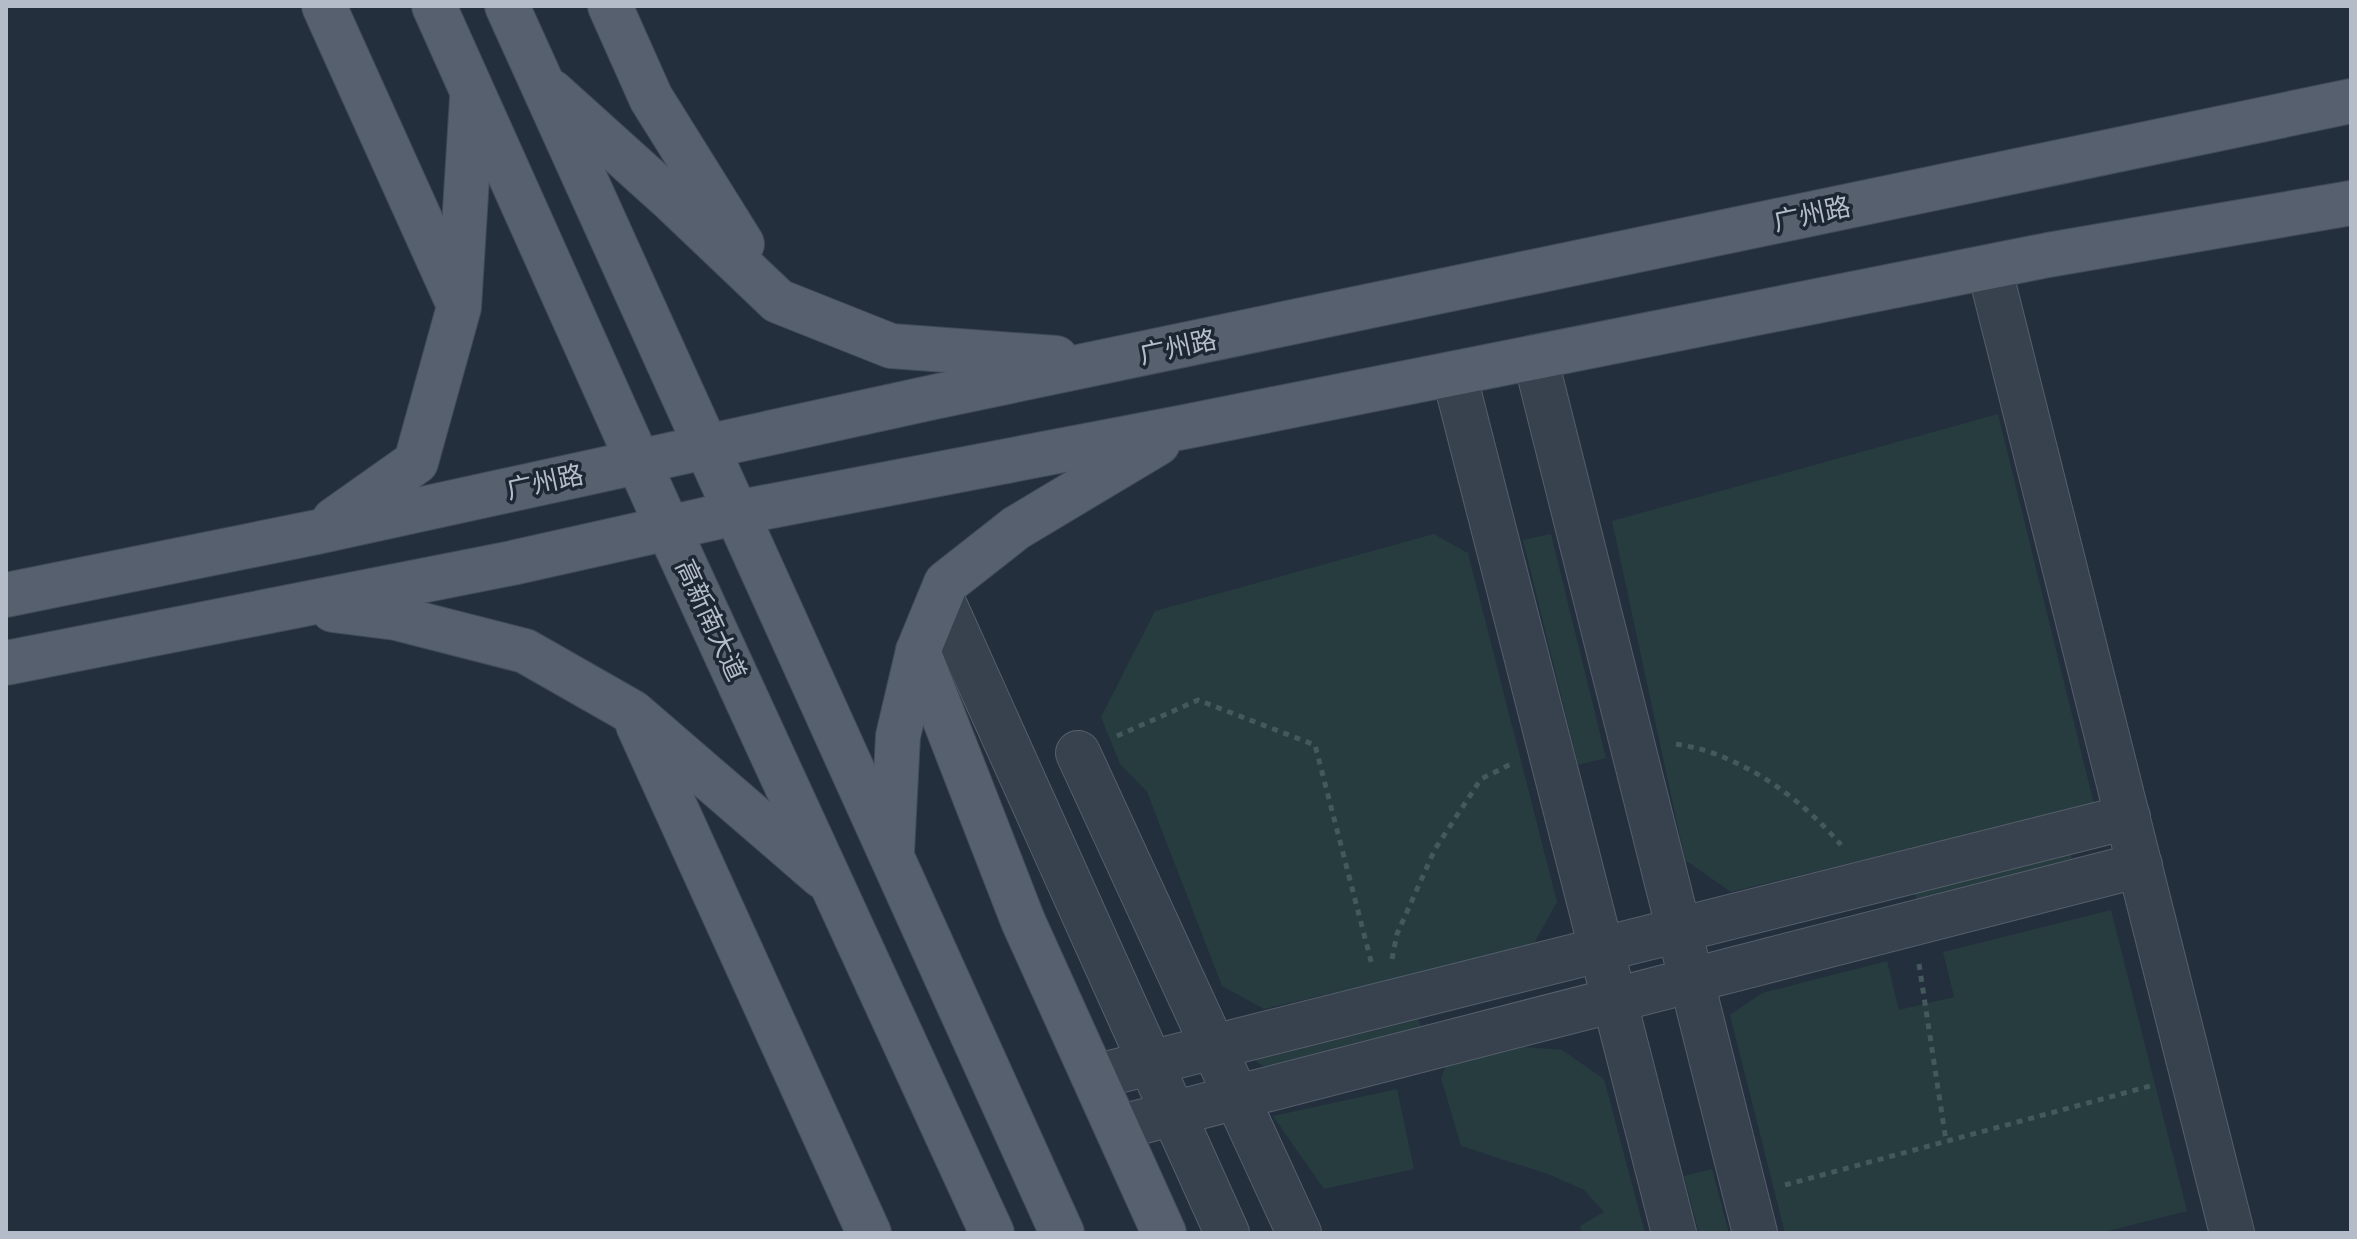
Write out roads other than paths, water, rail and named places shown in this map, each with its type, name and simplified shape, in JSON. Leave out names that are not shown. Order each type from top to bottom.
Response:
[{"type":"main road","points":[[324,6],[459,307]]},
{"type":"main road","name":"高新南大道","points":[[434,6],[668,528],[992,1233]]},
{"type":"main road","points":[[507,6],[1062,1233]]},
{"type":"main road","points":[[610,6],[651,98],[778,301]]},
{"type":"main road","points":[[541,81],[778,301],[891,346],[1111,362]]},
{"type":"main road","points":[[317,532],[416,462],[459,307],[473,92]]},
{"type":"main road","name":"广州路","points":[[6,595],[317,532],[706,447],[2351,101]]},
{"type":"main road","points":[[6,663],[512,563],[735,513],[1989,267],[2351,203]]},
{"type":"main road","points":[[892,859],[898,736],[918,651],[946,583],[1016,528],[1184,427]]},
{"type":"main road","points":[[295,605],[396,618],[525,651],[632,712],[835,887]]},
{"type":"main road","points":[[918,651],[1023,921],[1164,1233]]},
{"type":"main road","points":[[632,712],[869,1233]]},
{"type":"street","points":[[1989,267],[2232,1233]]},
{"type":"street","points":[[1535,357],[1750,1214]]},
{"type":"street","points":[[1454,374],[1674,1233]]},
{"type":"street","points":[[941,597],[1227,1233]]},
{"type":"street","points":[[1078,753],[1299,1233]]},
{"type":"street","points":[[1094,1077],[2128,817]]},
{"type":"street","points":[[1117,1128],[2140,865]]}]
